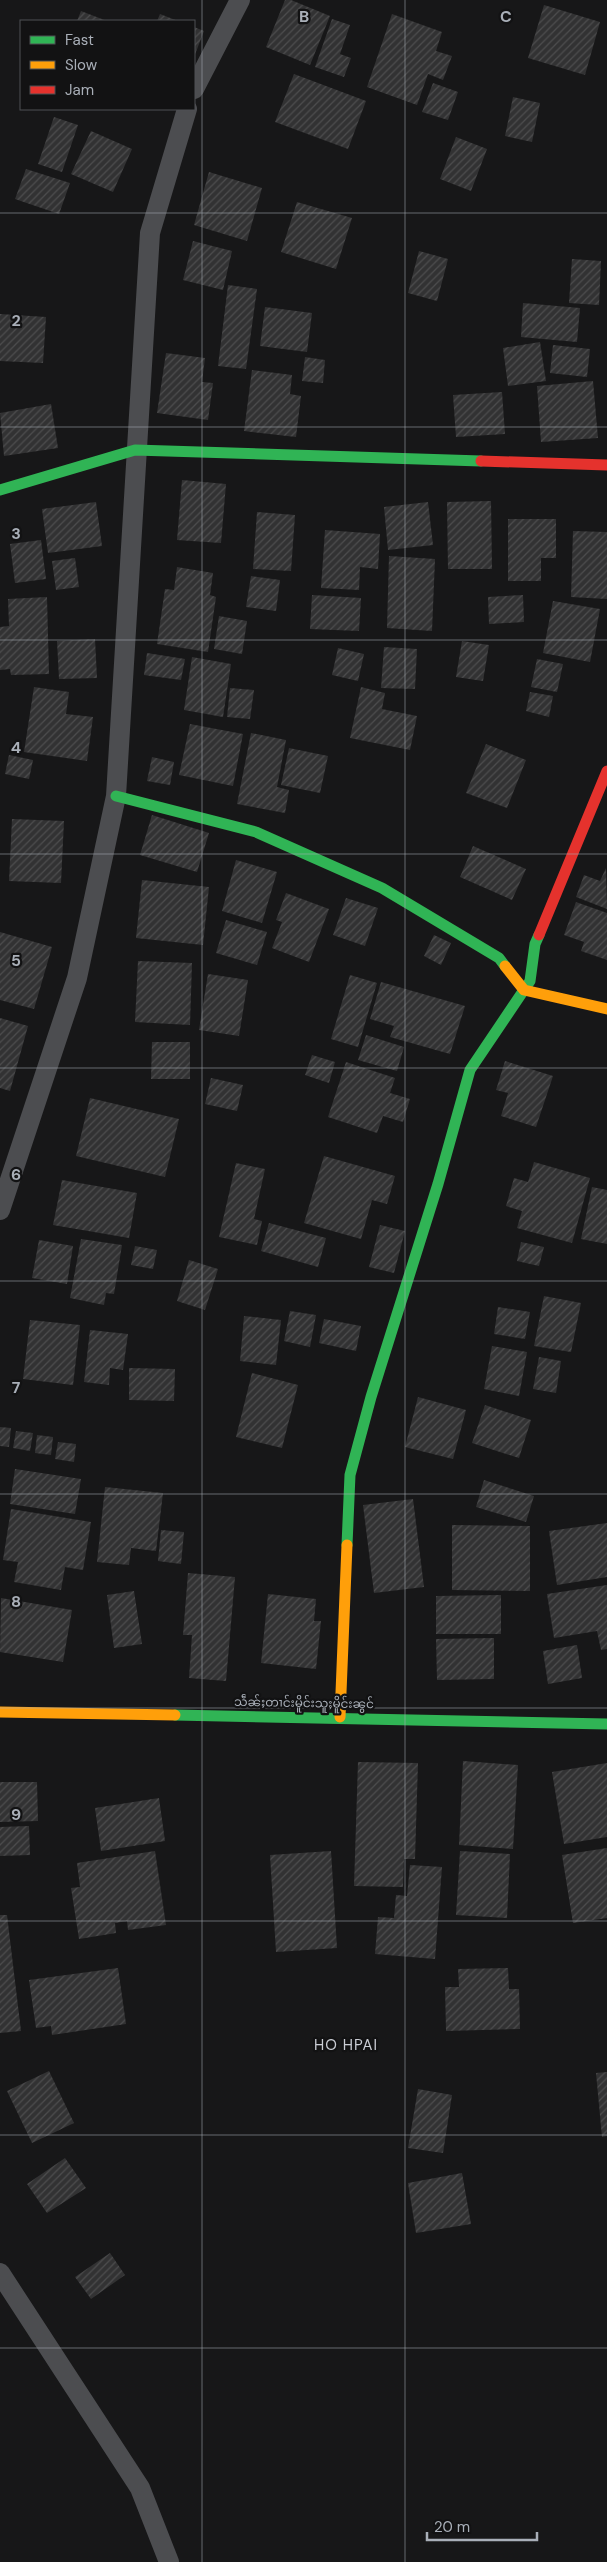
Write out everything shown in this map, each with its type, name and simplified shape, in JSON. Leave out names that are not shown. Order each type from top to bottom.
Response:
[{"type":"street","points":[[0,490],[135,450],[607,465]]},
{"type":"street","points":[[340,1717],[350,1475],[371,1397],[438,1184],[470,1070],[530,981],[535,944],[607,771]]},
{"type":"street","points":[[116,796],[256,832],[382,888],[499,958],[524,990],[607,1009]]},
{"type":"street","name":"သဵၼ်ႈတၢင်းမိူင်းသူႈမိူင်းၼွင်","points":[[0,1712],[340,1717],[607,1724]]},
{"type":"lane","points":[[195,87],[240,0]]},
{"type":"lane","points":[[0,1210],[77,978],[116,796],[135,450],[150,233],[187,110]]},
{"type":"lane","points":[[0,2273],[140,2488],[169,2562]]},
{"type":"building","points":[[285,0],[291,0],[330,16],[310,65],[266,47]]},
{"type":"building","points":[[544,5],[600,22],[585,75],[528,58]]},
{"type":"building","points":[[81,11],[104,20],[77,20]]},
{"type":"building","points":[[160,14],[175,20],[157,20]]},
{"type":"building","points":[[392,14],[442,32],[436,51],[452,56],[443,80],[428,74],[417,105],[367,87]]},
{"type":"building","points":[[332,19],[350,25],[340,54],[351,58],[344,77],[315,67]]},
{"type":"building","points":[[195,27],[204,31],[195,54]]},
{"type":"building","points":[[294,74],[366,101],[348,149],[275,122]]},
{"type":"building","points":[[433,83],[458,92],[448,120],[422,112]]},
{"type":"building","points":[[513,97],[540,103],[532,142],[505,136]]},
{"type":"building","points":[[54,117],[78,125],[62,172],[38,164]]},
{"type":"building","points":[[91,131],[132,149],[113,192],[71,174]]},
{"type":"building","points":[[456,137],[487,149],[471,191],[440,179]]},
{"type":"building","points":[[26,169],[70,183],[59,214],[15,199]]},
{"type":"building","points":[[209,172],[262,188],[247,241],[194,225]]},
{"type":"building","points":[[297,202],[352,218],[336,269],[281,252]]},
{"type":"building","points":[[193,241],[232,251],[223,290],[183,280]]},
{"type":"building","points":[[419,251],[448,259],[437,301],[408,293]]},
{"type":"building","points":[[572,259],[601,261],[599,305],[569,303]]},
{"type":"building","points":[[228,285],[257,289],[246,369],[218,366]]},
{"type":"building","points":[[523,303],[580,308],[577,342],[521,337]]},
{"type":"building","points":[[265,307],[312,313],[307,352],[260,346]]},
{"type":"building","points":[[0,314],[46,317],[43,363],[0,361]]},
{"type":"building","points":[[540,342],[546,381],[508,386],[503,348]]},
{"type":"building","points":[[553,345],[590,349],[587,377],[550,373]]},
{"type":"building","points":[[166,353],[205,358],[202,382],[213,383],[208,420],[157,413]]},
{"type":"building","points":[[305,357],[325,360],[323,383],[302,381]]},
{"type":"building","points":[[252,370],[292,375],[290,394],[301,396],[296,437],[244,431]]},
{"type":"building","points":[[593,381],[598,438],[541,442],[537,386]]},
{"type":"building","points":[[502,392],[505,434],[456,437],[453,395]]},
{"type":"building","points":[[51,404],[58,448],[4,456],[0,413]]},
{"type":"building","points":[[182,480],[226,484],[221,543],[177,540]]},
{"type":"building","points":[[491,501],[492,569],[448,569],[447,502]]},
{"type":"building","points":[[96,502],[102,546],[48,553],[42,509]]},
{"type":"building","points":[[428,502],[433,545],[388,550],[384,507]]},
{"type":"building","points":[[257,512],[295,515],[291,571],[253,569]]},
{"type":"building","points":[[508,519],[556,519],[556,558],[541,558],[541,581],[508,581]]},
{"type":"building","points":[[325,530],[380,534],[378,569],[360,567],[359,590],[321,588]]},
{"type":"building","points":[[573,531],[607,532],[607,599],[571,597]]},
{"type":"building","points":[[41,540],[46,579],[15,583],[10,544]]},
{"type":"building","points":[[389,556],[435,559],[432,631],[387,628]]},
{"type":"building","points":[[75,558],[79,587],[56,590],[52,561]]},
{"type":"building","points":[[177,567],[213,573],[210,595],[216,597],[208,652],[157,644],[165,589],[174,590]]},
{"type":"building","points":[[251,576],[280,580],[276,611],[246,607]]},
{"type":"building","points":[[312,595],[361,598],[359,631],[310,629]]},
{"type":"building","points":[[523,595],[524,622],[489,624],[488,597]]},
{"type":"building","points":[[47,597],[49,674],[11,675],[10,669],[0,670],[0,627],[9,626],[8,599]]},
{"type":"building","points":[[553,601],[600,609],[590,662],[543,653]]},
{"type":"building","points":[[219,616],[247,621],[242,654],[214,649]]},
{"type":"building","points":[[95,639],[97,678],[59,679],[57,641]]},
{"type":"building","points":[[462,641],[489,645],[483,681],[456,677]]},
{"type":"building","points":[[384,647],[417,649],[415,689],[381,688]]},
{"type":"building","points":[[338,648],[364,654],[358,681],[332,675]]},
{"type":"building","points":[[147,653],[185,659],[181,680],[144,675]]},
{"type":"building","points":[[192,657],[231,664],[223,717],[184,710]]},
{"type":"building","points":[[537,659],[563,664],[557,692],[531,687]]},
{"type":"building","points":[[34,687],[69,692],[66,714],[93,717],[87,761],[24,752]]},
{"type":"building","points":[[361,687],[385,693],[382,709],[417,716],[410,750],[350,738]]},
{"type":"building","points":[[230,688],[254,690],[250,719],[227,717]]},
{"type":"building","points":[[530,692],[553,696],[549,717],[526,711]]},
{"type":"building","points":[[190,724],[243,734],[233,786],[179,775]]},
{"type":"building","points":[[251,733],[286,740],[277,787],[289,790],[285,813],[237,804]]},
{"type":"building","points":[[486,744],[526,760],[507,808],[466,793]]},
{"type":"building","points":[[289,748],[328,756],[320,793],[281,785]]},
{"type":"building","points":[[9,755],[33,760],[29,779],[5,774]]},
{"type":"building","points":[[152,757],[174,762],[170,785],[147,781]]},
{"type":"building","points":[[152,815],[209,833],[197,872],[140,855]]},
{"type":"building","points":[[12,819],[64,821],[61,883],[9,881]]},
{"type":"building","points":[[473,846],[526,869],[512,900],[460,877]]},
{"type":"building","points":[[236,860],[277,872],[262,923],[222,911]]},
{"type":"building","points":[[606,868],[607,909],[576,897],[584,875],[600,881]]},
{"type":"building","points":[[142,880],[209,887],[203,945],[136,938]]},
{"type":"building","points":[[286,893],[329,909],[309,962],[272,948],[282,922],[276,920]]},
{"type":"building","points":[[346,898],[378,908],[365,946],[333,935]]},
{"type":"building","points":[[576,902],[607,913],[607,960],[581,951],[584,942],[564,935]]},
{"type":"building","points":[[226,920],[267,932],[257,965],[216,953]]},
{"type":"building","points":[[0,932],[52,947],[34,1009],[0,1000]]},
{"type":"building","points":[[434,935],[451,943],[441,965],[424,956]]},
{"type":"building","points":[[138,961],[192,963],[190,1025],[135,1022]]},
{"type":"building","points":[[208,974],[248,980],[239,1036],[199,1030]]},
{"type":"building","points":[[350,975],[377,983],[358,1047],[331,1039]]},
{"type":"building","points":[[381,982],[465,1006],[450,1054],[390,1037],[394,1026],[370,1019]]},
{"type":"building","points":[[0,1018],[28,1026],[10,1091],[0,1088]]},
{"type":"building","points":[[366,1035],[404,1047],[397,1071],[358,1060]]},
{"type":"building","points":[[152,1042],[190,1042],[190,1079],[151,1079]]},
{"type":"building","points":[[312,1055],[335,1062],[329,1083],[305,1075]]},
{"type":"building","points":[[505,1061],[553,1076],[536,1127],[501,1116],[508,1093],[496,1090]]},
{"type":"building","points":[[346,1062],[395,1078],[390,1093],[410,1099],[403,1122],[383,1116],[377,1133],[328,1117]]},
{"type":"building","points":[[211,1078],[243,1085],[237,1111],[205,1104]]},
{"type":"building","points":[[90,1098],[179,1119],[165,1177],[76,1156]]},
{"type":"building","points":[[324,1156],[395,1176],[387,1204],[372,1200],[361,1239],[304,1223]]},
{"type":"building","points":[[534,1162],[590,1178],[572,1243],[517,1228],[522,1211],[506,1206],[514,1178],[528,1182]]},
{"type":"building","points":[[236,1163],[265,1169],[254,1219],[262,1221],[257,1245],[219,1237]]},
{"type":"building","points":[[62,1180],[137,1193],[129,1238],[53,1225]]},
{"type":"building","points":[[592,1187],[607,1190],[607,1244],[581,1239]]},
{"type":"building","points":[[269,1223],[326,1238],[318,1267],[261,1251]]},
{"type":"building","points":[[380,1225],[405,1231],[394,1273],[369,1267]]},
{"type":"building","points":[[81,1239],[122,1245],[114,1294],[106,1293],[104,1305],[70,1298]]},
{"type":"building","points":[[39,1240],[73,1246],[67,1284],[32,1278]]},
{"type":"building","points":[[521,1242],[544,1247],[539,1266],[517,1261]]},
{"type":"building","points":[[135,1246],[157,1250],[153,1269],[131,1265]]},
{"type":"building","points":[[189,1260],[218,1269],[205,1310],[177,1301]]},
{"type":"building","points":[[544,1296],[581,1303],[571,1352],[534,1346]]},
{"type":"building","points":[[498,1307],[530,1312],[525,1339],[494,1334]]},
{"type":"building","points":[[290,1311],[316,1315],[310,1347],[284,1341]]},
{"type":"building","points":[[244,1316],[281,1320],[276,1365],[240,1361]]},
{"type":"building","points":[[324,1319],[361,1326],[356,1351],[319,1343]]},
{"type":"building","points":[[30,1320],[80,1325],[73,1385],[23,1379]]},
{"type":"building","points":[[90,1330],[128,1334],[123,1370],[110,1368],[109,1385],[84,1382]]},
{"type":"building","points":[[492,1346],[527,1352],[519,1396],[484,1389]]},
{"type":"building","points":[[539,1357],[561,1361],[556,1393],[533,1389]]},
{"type":"building","points":[[129,1368],[175,1369],[174,1401],[129,1400]]},
{"type":"building","points":[[252,1373],[298,1385],[282,1448],[236,1437]]},
{"type":"building","points":[[418,1397],[466,1410],[453,1459],[405,1447]]},
{"type":"building","points":[[485,1405],[531,1420],[519,1458],[472,1443]]},
{"type":"building","points":[[0,1427],[11,1428],[9,1447],[0,1446]]},
{"type":"building","points":[[16,1431],[33,1433],[30,1451],[13,1448]]},
{"type":"building","points":[[37,1435],[53,1437],[51,1455],[35,1453]]},
{"type":"building","points":[[58,1442],[76,1444],[74,1462],[55,1459]]},
{"type":"building","points":[[15,1469],[81,1479],[75,1514],[10,1504]]},
{"type":"building","points":[[484,1480],[534,1496],[526,1522],[476,1507]]},
{"type":"building","points":[[105,1487],[163,1493],[156,1551],[131,1548],[129,1565],[97,1562]]},
{"type":"building","points":[[413,1499],[424,1587],[374,1593],[363,1505]]},
{"type":"building","points":[[11,1509],[91,1522],[83,1570],[65,1567],[61,1590],[14,1582],[18,1562],[3,1560]]},
{"type":"building","points":[[607,1523],[607,1577],[557,1585],[549,1531]]},
{"type":"building","points":[[452,1525],[530,1526],[530,1591],[452,1590]]},
{"type":"building","points":[[161,1530],[184,1532],[181,1564],[158,1561]]},
{"type":"building","points":[[188,1573],[235,1577],[226,1681],[189,1678],[192,1635],[183,1635]]},
{"type":"building","points":[[607,1585],[607,1649],[601,1650],[597,1631],[554,1638],[547,1594]]},
{"type":"building","points":[[134,1591],[142,1644],[114,1648],[107,1595]]},
{"type":"building","points":[[268,1594],[316,1599],[314,1621],[321,1621],[316,1669],[261,1663]]},
{"type":"building","points":[[501,1595],[501,1634],[436,1634],[436,1596]]},
{"type":"building","points":[[1,1598],[72,1610],[63,1662],[0,1652]]},
{"type":"building","points":[[494,1638],[494,1679],[437,1680],[436,1639]]},
{"type":"building","points":[[577,1645],[582,1678],[548,1684],[543,1651]]},
{"type":"building","points":[[463,1761],[518,1765],[513,1849],[459,1845]]},
{"type":"building","points":[[358,1762],[418,1763],[415,1859],[404,1859],[403,1887],[354,1886]]},
{"type":"building","points":[[607,1763],[607,1837],[564,1844],[552,1772]]},
{"type":"building","points":[[0,1782],[37,1782],[38,1821],[0,1822]]},
{"type":"building","points":[[159,1798],[165,1841],[101,1851],[95,1808]]},
{"type":"building","points":[[29,1826],[30,1855],[0,1856],[0,1827]]},
{"type":"building","points":[[607,1848],[607,1918],[573,1923],[562,1855]]},
{"type":"building","points":[[155,1851],[166,1925],[128,1930],[127,1921],[115,1923],[116,1933],[79,1939],[71,1888],[80,1887],[77,1863]]},
{"type":"building","points":[[331,1851],[337,1948],[276,1952],[270,1855]]},
{"type":"building","points":[[460,1851],[510,1854],[507,1918],[456,1915]]},
{"type":"building","points":[[410,1865],[442,1867],[435,1959],[375,1954],[378,1917],[394,1918],[396,1895],[407,1896]]},
{"type":"building","points":[[0,1915],[7,1915],[21,2031],[0,2033]]},
{"type":"building","points":[[118,1968],[126,2024],[52,2035],[51,2026],[36,2028],[29,1980]]},
{"type":"building","points":[[508,1968],[509,1989],[519,1989],[520,2029],[446,2031],[445,1987],[459,1987],[458,1969]]},
{"type":"building","points":[[49,2071],[74,2123],[32,2143],[7,2091]]},
{"type":"building","points":[[607,2072],[607,2136],[602,2137],[596,2073]]},
{"type":"building","points":[[418,2089],[452,2095],[443,2153],[408,2148]]},
{"type":"building","points":[[65,2158],[86,2188],[47,2213],[27,2184]]},
{"type":"building","points":[[462,2173],[471,2224],[416,2233],[408,2183]]},
{"type":"building","points":[[110,2253],[125,2275],[91,2299],[75,2277]]},
{"type":"traffic: fast","points":[[0,490],[135,450],[481,461]]},
{"type":"traffic: fast","points":[[116,796],[256,832],[382,888],[499,958],[505,966]]},
{"type":"traffic: fast","points":[[347,1545],[350,1475],[371,1397],[438,1184],[470,1070],[530,981],[535,944],[539,935]]},
{"type":"traffic: fast","points":[[175,1715],[607,1724]]},
{"type":"traffic: slow","points":[[505,966],[524,990],[607,1009]]},
{"type":"traffic: slow","points":[[340,1717],[347,1545]]},
{"type":"traffic: slow","points":[[0,1712],[175,1715]]},
{"type":"traffic: jam","points":[[481,461],[607,465]]},
{"type":"traffic: jam","points":[[539,935],[607,771]]},
{"type":"district","name":"HO HPAI","points":[[346,2045]]}]
